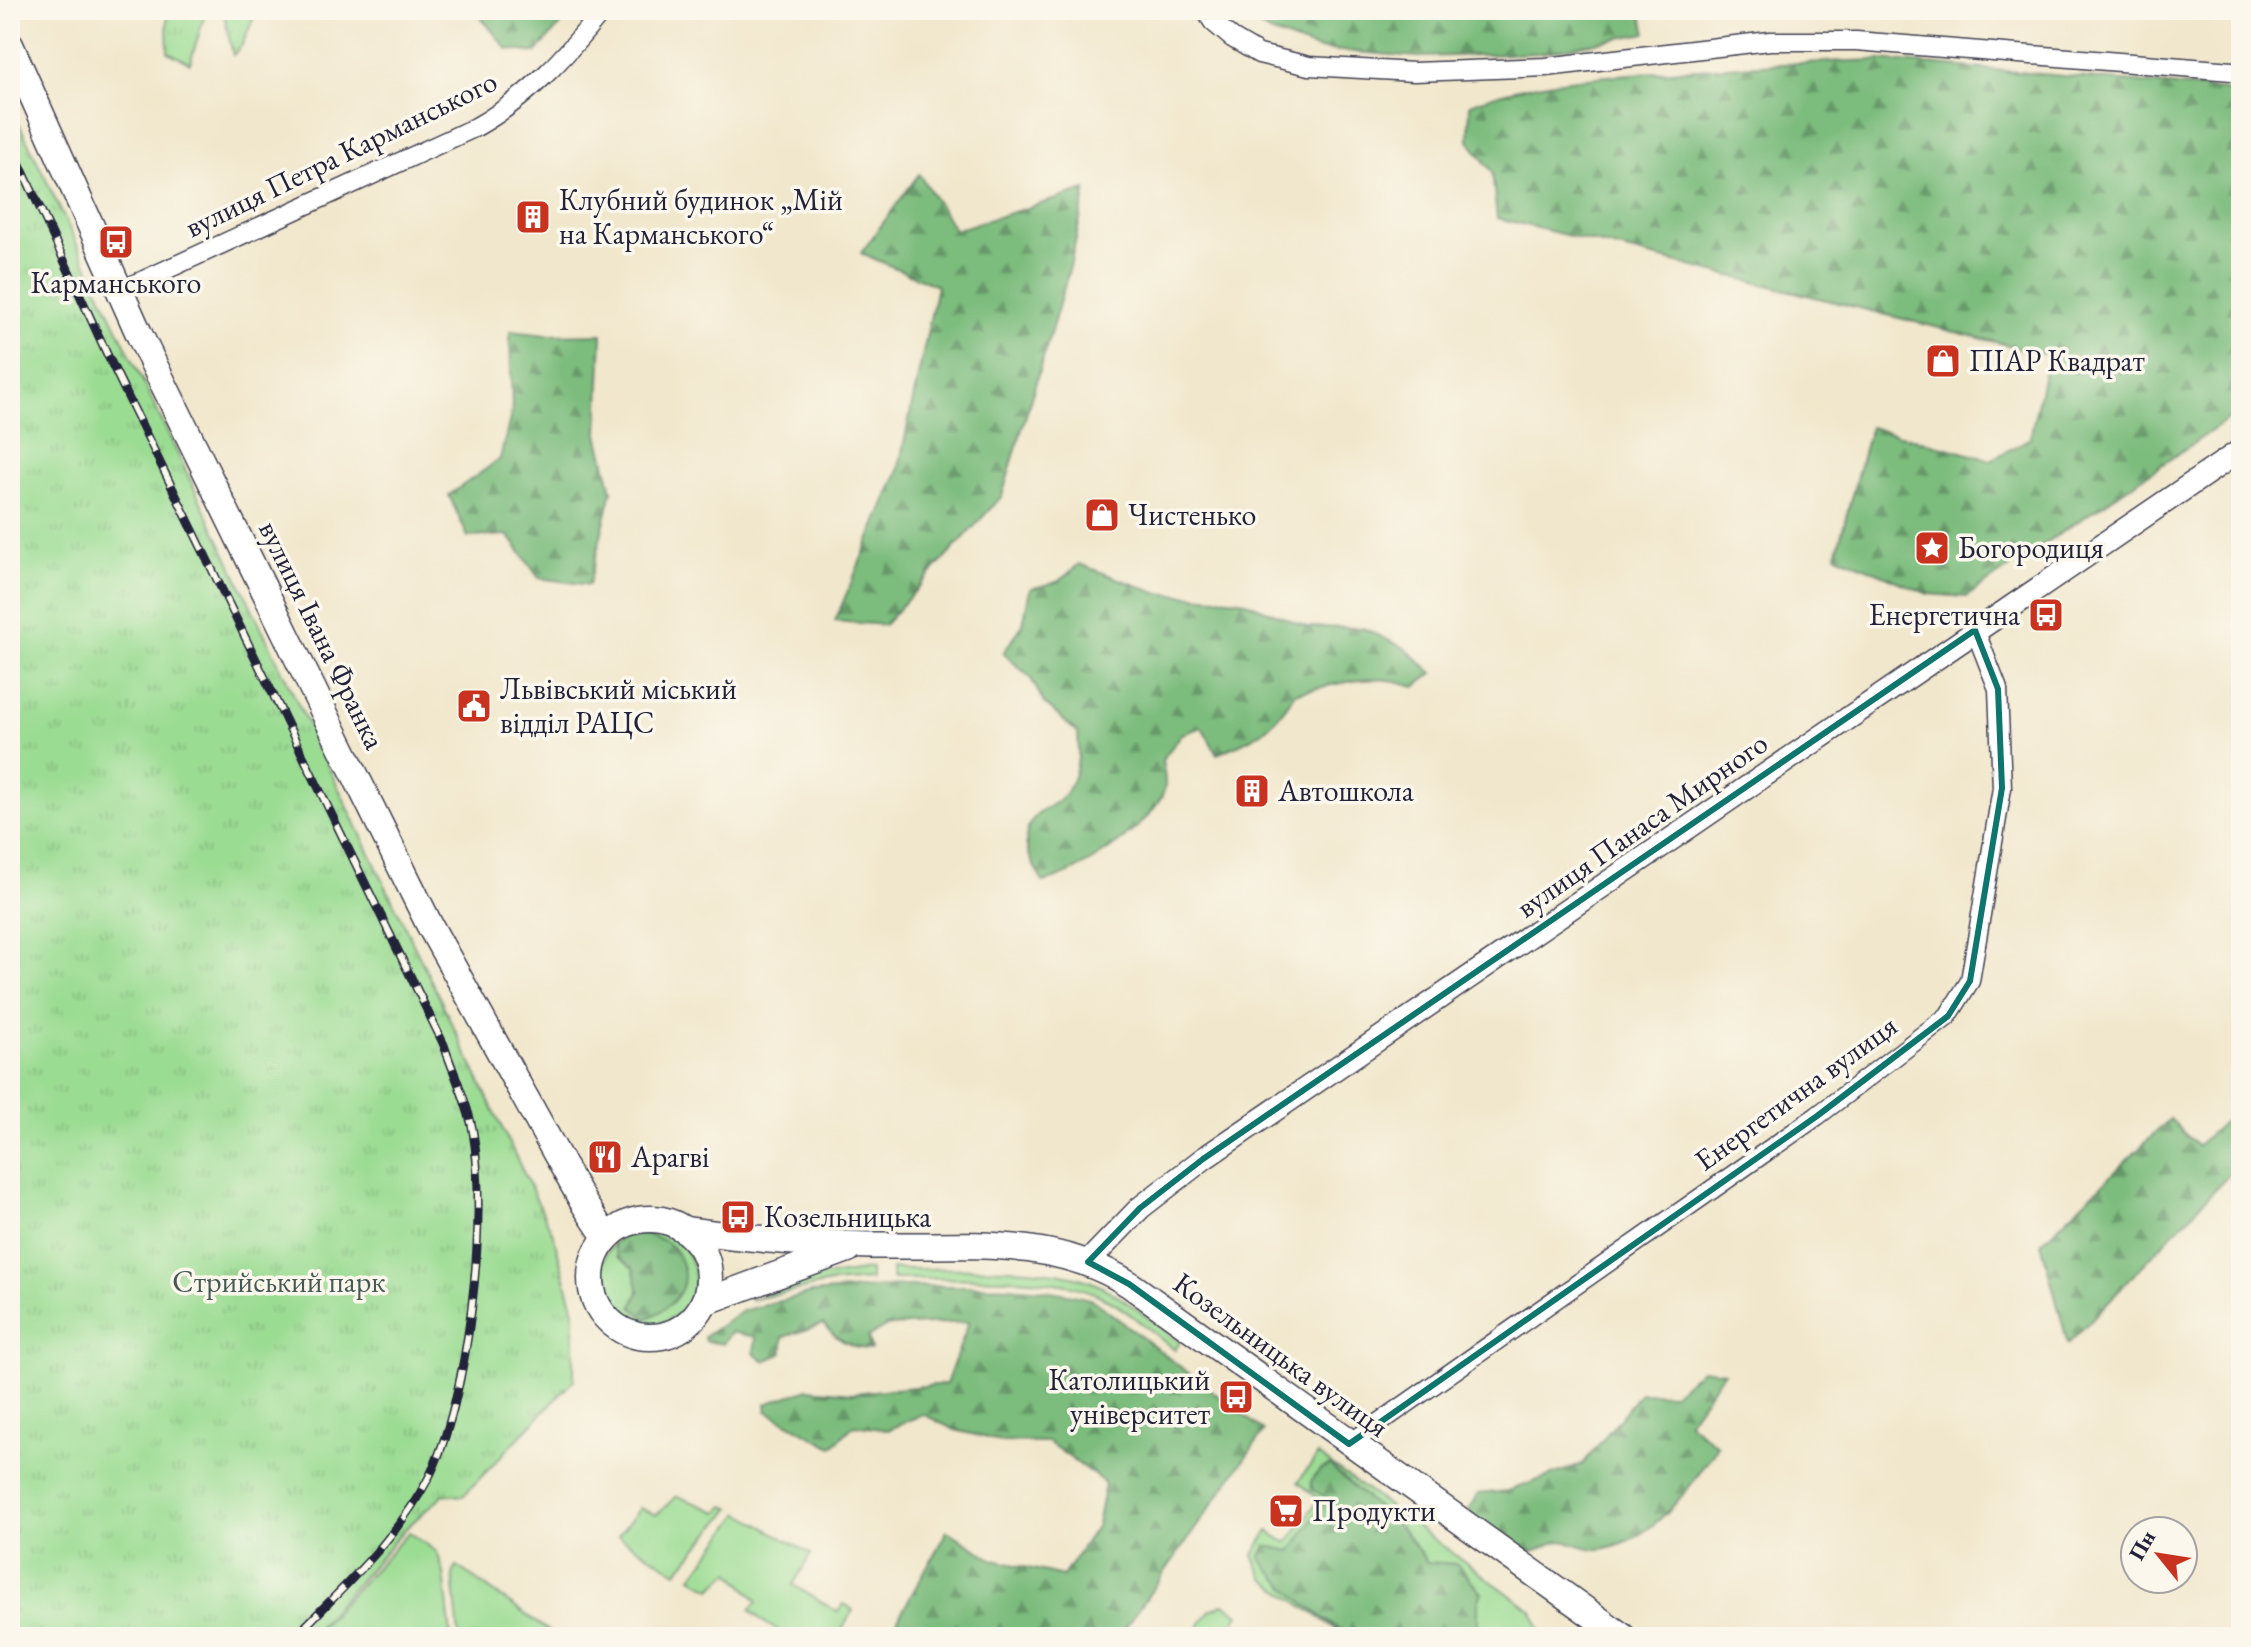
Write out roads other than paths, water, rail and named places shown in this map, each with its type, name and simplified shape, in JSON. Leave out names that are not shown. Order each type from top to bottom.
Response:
[{"type":"main road","name":"вулиця Івана Франка","points":[[10,45],[120,291],[429,924],[583,1202],[606,1237]]},
{"type":"main road","points":[[652,1218],[670,1221],[686,1230],[699,1245],[708,1263],[709,1283],[704,1302],[693,1319],[677,1331],[658,1337],[633,1336],[612,1325],[596,1306],[590,1282],[593,1258],[606,1237],[634,1220],[652,1218]]},
{"type":"main road","name":"Козельницька вулиця","points":[[686,1230],[859,1245],[1037,1249],[1088,1262],[1129,1284],[1623,1637]]},
{"type":"main road","name":"Козельницька вулиця","points":[[704,1302],[859,1245]]},
{"type":"street","name":"вулиця Петра Карманського","points":[[120,291],[504,111],[575,45],[603,10]]},
{"type":"street","points":[[1205,10],[1213,22],[1232,38],[1259,54],[1309,66],[1414,72],[1546,67],[1770,41],[1856,41],[2232,71],[2241,75]]},
{"type":"street","name":"вулиця Панаса Мирного","points":[[1088,1262],[1140,1208],[1203,1159],[1625,874],[1975,630],[2241,450]]},
{"type":"street","name":"Енергетична вулиця","points":[[1349,1444],[1817,1116],[1948,1016],[1970,981],[2002,788],[1998,689],[1975,630]]},
{"type":"railway","points":[[10,143],[107,354],[444,1045],[471,1121],[478,1212],[472,1308],[454,1404],[442,1445],[428,1479],[385,1543],[295,1637]]},
{"type":"place","name":"Клубний будинок „Мій на Карманського“","points":[[533,217]]},
{"type":"place","name":"Карманського","points":[[116,242]]},
{"type":"place","name":"ПІАР Квадрат","points":[[1943,361]]},
{"type":"place","name":"Чистенько","points":[[1102,515]]},
{"type":"place","name":"Богородиця","points":[[1932,548]]},
{"type":"place","name":"Енергетична","points":[[2046,615]]},
{"type":"place","name":"Львівський міський відділ РАЦС","points":[[474,706]]},
{"type":"place","name":"Автошкола","points":[[1252,791]]},
{"type":"place","name":"Арагві","points":[[605,1157]]},
{"type":"place","name":"Козельницька","points":[[738,1217]]},
{"type":"place","name":"Католицький університет","points":[[1236,1397]]},
{"type":"place","name":"Продукти","points":[[1286,1511]]},
{"type":"park label","name":"Стрийський парк","points":[[279,1282]]}]
